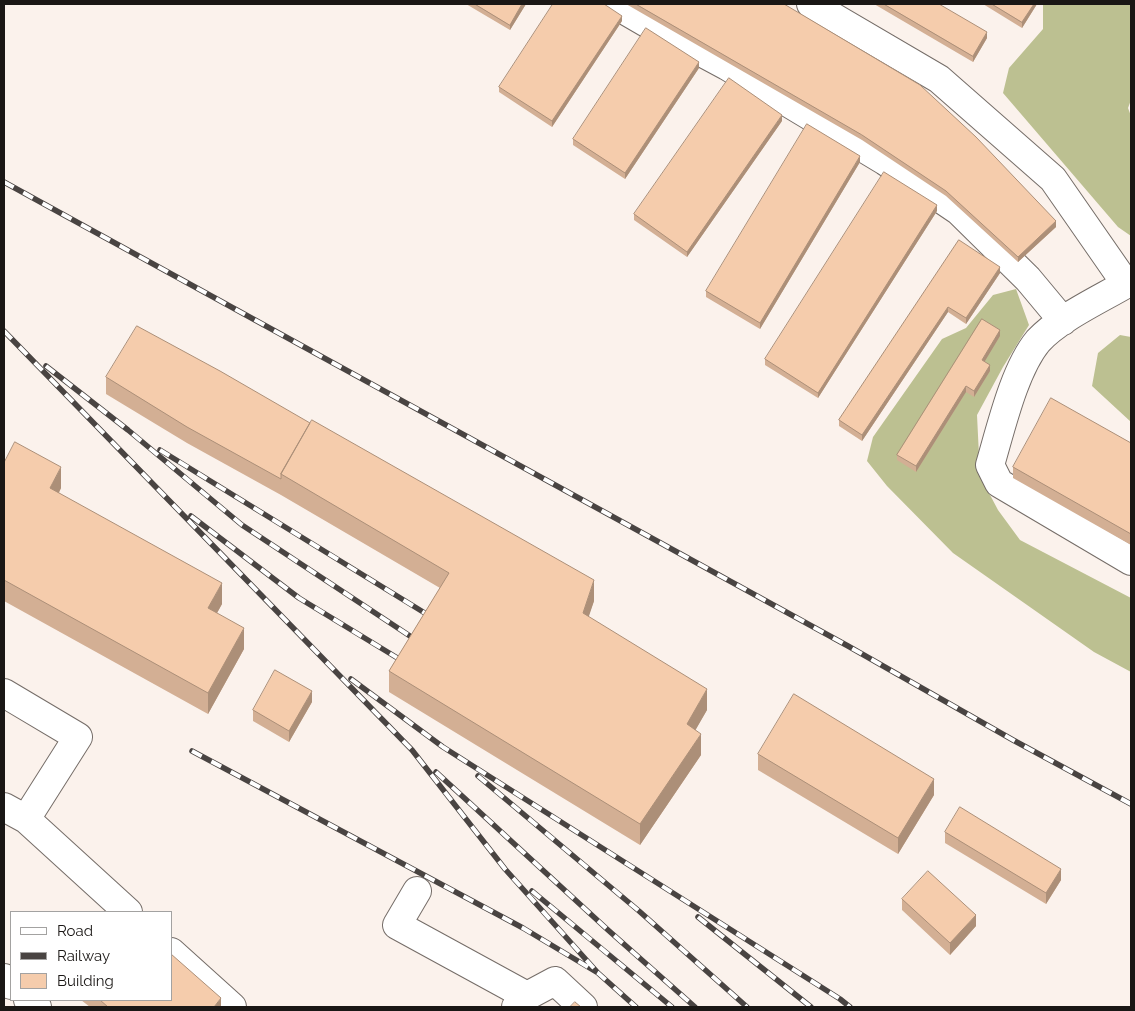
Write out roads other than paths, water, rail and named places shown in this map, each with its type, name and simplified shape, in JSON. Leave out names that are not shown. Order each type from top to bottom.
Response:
[{"type":"street","points":[[614,4],[727,66],[877,156],[959,211],[1028,279],[1063,321]]},
{"type":"street","points":[[811,4],[940,79],[1046,173],[1059,187],[1129,283],[1063,321],[1038,341],[1018,376],[990,465],[999,483],[1131,562]]},
{"type":"street","points":[[4,693],[78,737],[15,813],[127,911]]},
{"type":"street","points":[[418,891],[397,925],[521,1002],[555,981],[583,1007]]},
{"type":"street","points":[[172,953],[232,1007]]},
{"type":"railway","points":[[4,182],[848,646],[1013,740],[1131,804]]},
{"type":"railway","points":[[4,331],[412,750],[505,869],[598,973]]},
{"type":"railway","points":[[46,366],[128,430],[242,525],[416,640]]},
{"type":"railway","points":[[160,450],[428,615]]},
{"type":"railway","points":[[191,516],[299,598],[404,662]]},
{"type":"railway","points":[[351,679],[443,747],[850,1007]]},
{"type":"railway","points":[[192,751],[523,928],[598,973],[636,1007]]},
{"type":"railway","points":[[436,772],[695,1007]]},
{"type":"railway","points":[[478,776],[639,911],[747,1007]]},
{"type":"railway","points":[[532,891],[672,1007]]},
{"type":"railway","points":[[698,917],[811,1007]]}]
